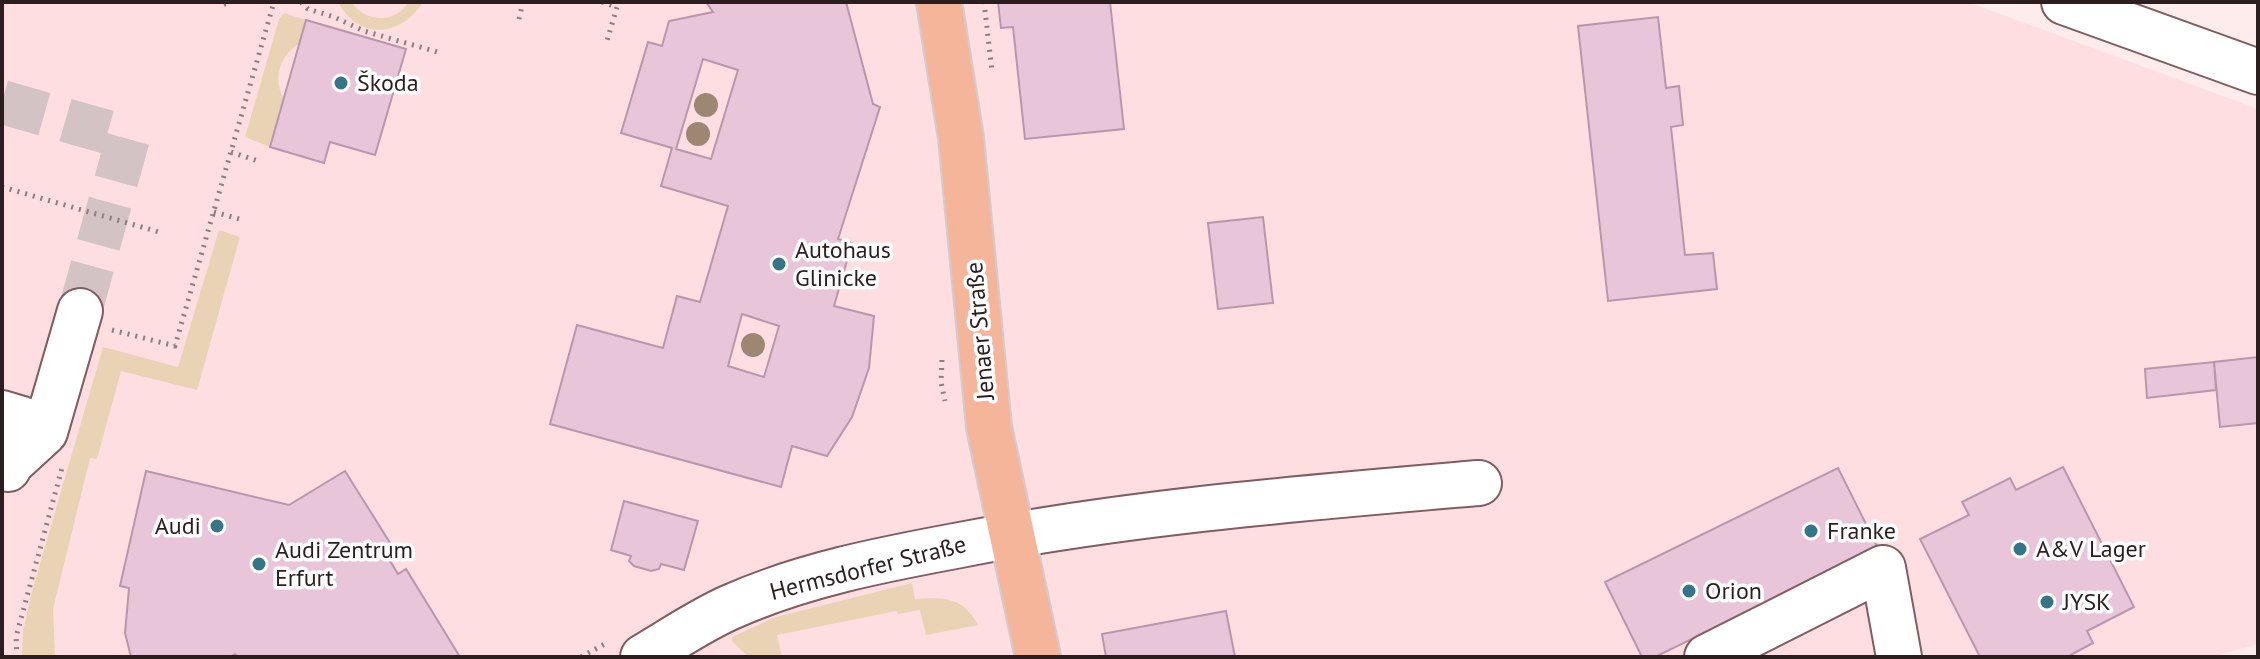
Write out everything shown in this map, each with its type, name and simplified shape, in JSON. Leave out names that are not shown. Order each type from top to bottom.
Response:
[{"type":"main road","name":"Jenaer Straße","points":[[939,2],[961,138],[989,427],[1038,657]]},
{"type":"street","points":[[2064,2],[2258,72]]},
{"type":"street","points":[[6,478],[45,432],[90,319]]},
{"type":"street","points":[[2,413],[22,419],[6,478]]},
{"type":"street","name":"Hermsdorfer Straße","points":[[643,657],[688,646],[729,607],[766,592],[825,574],[1011,535],[1127,517],[1479,483]]},
{"type":"street","points":[[1707,657],[1883,568],[1899,657]]},
{"type":"path","points":[[220,2],[220,6],[230,2]]},
{"type":"path","points":[[90,319],[175,346],[274,2]]},
{"type":"path","points":[[301,2],[308,9],[364,31],[441,53]]},
{"type":"path","points":[[519,19],[523,2]]},
{"type":"path","points":[[602,2],[617,7],[606,44]]},
{"type":"path","points":[[231,152],[258,161]]},
{"type":"path","points":[[2,187],[159,232]]},
{"type":"path","points":[[214,212],[243,220]]},
{"type":"path","points":[[17,657],[16,637],[64,460]]},
{"type":"shaded area","points":[[2,2],[1968,2],[2258,109],[2258,644],[2212,657],[2,657]]},
{"type":"shaded area","points":[[338,2],[351,2],[364,14],[380,18],[396,14],[409,2],[423,2],[403,22],[380,30],[357,23]]},
{"type":"shaded area","points":[[284,13],[306,20],[300,43],[287,54],[280,68],[280,91],[284,99],[270,147],[245,137],[279,19]]},
{"type":"shaded area","points":[[219,230],[240,237],[197,390],[121,371],[97,459],[90,458],[53,609],[55,657],[22,657],[23,631],[33,588],[103,347],[178,367]]},
{"type":"shaded area","points":[[912,583],[915,599],[952,601],[966,609],[978,625],[926,635],[920,610],[898,614],[896,611],[777,635],[782,657],[748,657],[731,640],[776,617]]},
{"type":"building","points":[[706,2],[846,2],[873,104],[880,107],[838,239],[852,243],[834,306],[874,316],[869,368],[852,417],[827,456],[792,446],[781,487],[550,424],[577,325],[663,348],[677,296],[700,302],[728,206],[661,186],[672,148],[621,133],[648,42],[662,46],[669,21],[713,12]],"holes":[[[703,59],[738,70],[711,159],[676,149]],[[742,314],[779,326],[764,377],[728,366]]]},
{"type":"building","points":[[998,2],[1110,2],[1124,129],[1025,139],[1013,27],[1001,28]]},
{"type":"building","points":[[1658,17],[1666,88],[1679,86],[1683,125],[1671,127],[1685,255],[1713,253],[1717,289],[1608,301],[1578,26]]},
{"type":"building","points":[[306,20],[406,49],[375,155],[330,142],[324,163],[270,147]]},
{"type":"building","points":[[1263,217],[1273,303],[1218,309],[1208,223]]},
{"type":"building","points":[[2258,357],[2258,423],[2220,427],[2214,362]]},
{"type":"building","points":[[2214,362],[2216,390],[2147,398],[2145,369]]},
{"type":"building","points":[[2063,467],[2134,607],[2087,631],[2093,643],[2067,657],[1980,657],[1920,539],[1969,515],[1962,502],[2010,478],[2016,490]]},
{"type":"building","points":[[1838,468],[1878,548],[1655,657],[1642,657],[1605,582]]},
{"type":"building","name":"Audi Zentrum Erfurt","points":[[146,471],[289,505],[345,471],[397,554],[389,559],[398,574],[406,569],[460,657],[238,657],[235,654],[230,657],[131,657],[125,633],[129,588],[120,586]]},
{"type":"building","points":[[624,501],[698,521],[684,570],[661,564],[659,569],[651,571],[634,566],[629,561],[631,556],[611,550]]},
{"type":"building","points":[[1226,611],[1235,657],[1106,657],[1102,634]]},
{"type":"tunnel","points":[[2,102],[128,138],[80,311]]},
{"type":"place","name":"Škoda","points":[[341,83]]},
{"type":"place","name":"Autohaus Glinicke","points":[[779,264]]},
{"type":"place","name":"Audi","points":[[217,526]]},
{"type":"place","name":"Franke","points":[[1811,531]]},
{"type":"place","name":"A&V Lager","points":[[2020,549]]},
{"type":"place","name":"Audi Zentrum Erfurt","points":[[259,564]]},
{"type":"place","name":"Orion","points":[[1689,591]]},
{"type":"place","name":"JYSK","points":[[2047,602]]}]
